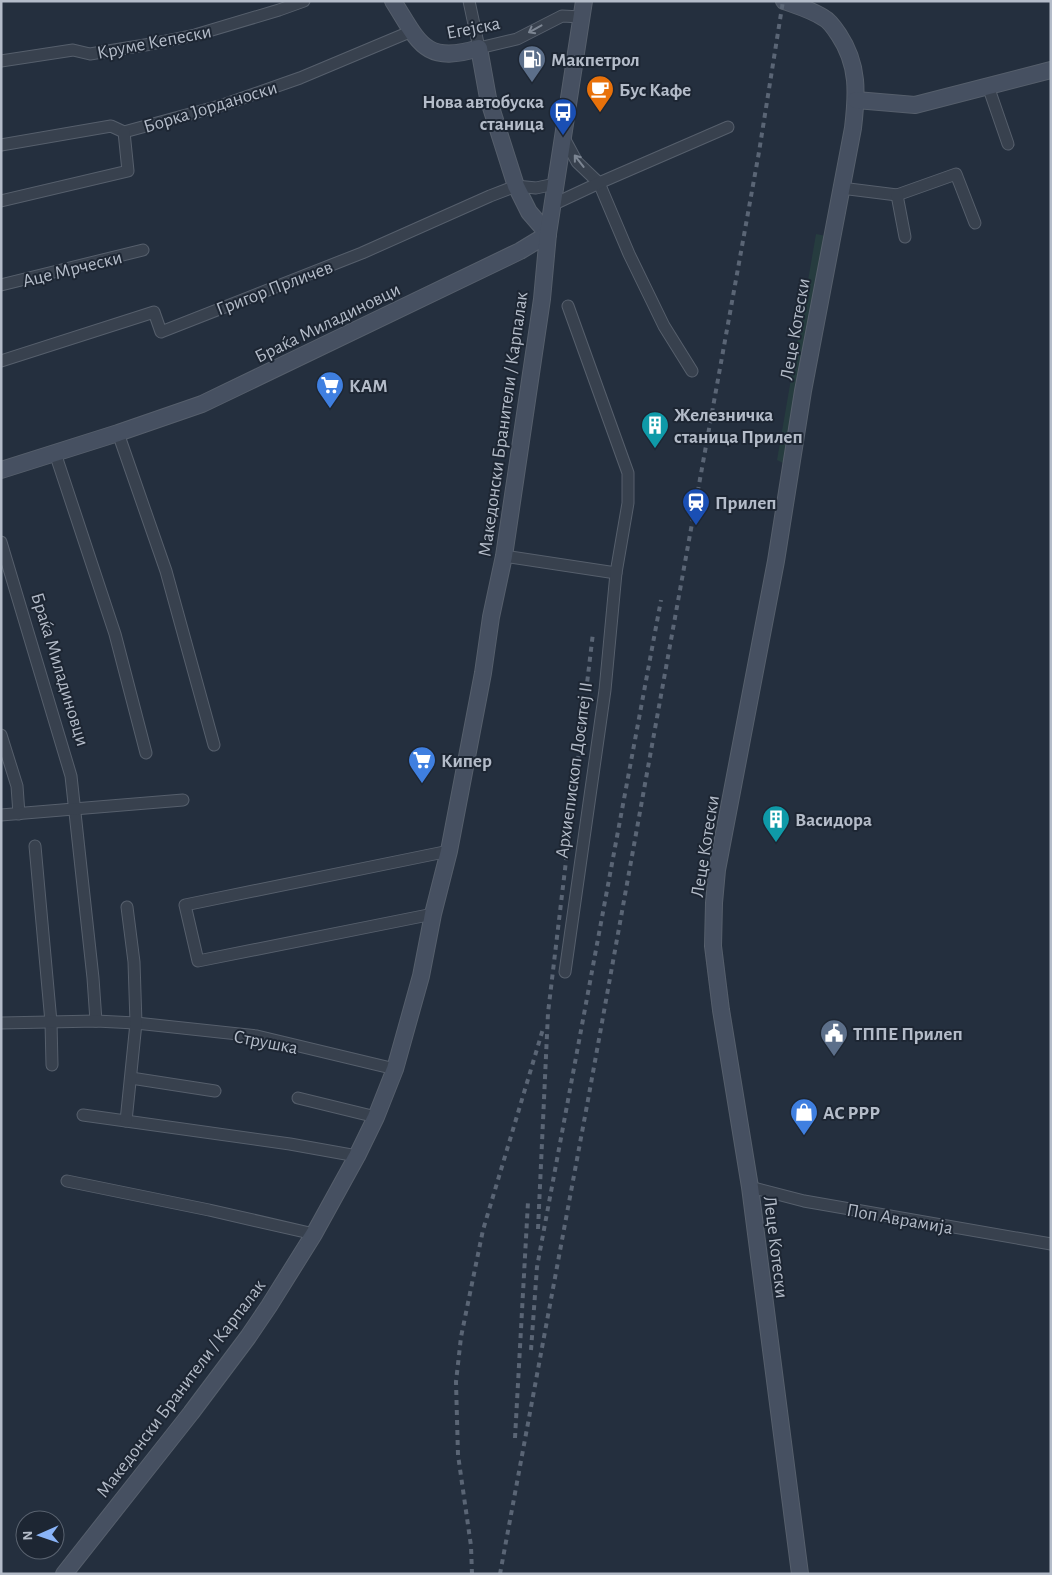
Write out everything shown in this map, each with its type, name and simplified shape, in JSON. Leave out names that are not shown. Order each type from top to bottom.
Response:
[{"type":"main road","name":"Егејска","points":[[393,1],[420,42],[428,49],[443,54],[460,54],[479,48]]},
{"type":"main road","name":"Леце Котески","points":[[792,3],[814,6],[837,31],[847,47],[854,64],[856,100],[853,128],[840,188],[803,391],[776,561],[717,870],[714,904],[714,946],[721,1010],[750,1187],[800,1574]]},
{"type":"main road","name":"Македонски Бранители / Карпалак","points":[[64,1574],[191,1413],[248,1337],[314,1234],[357,1156],[376,1117],[395,1069],[421,976],[433,914],[449,850],[483,673],[491,617],[504,556],[542,299],[552,205],[582,9]]},
{"type":"main road","points":[[479,48],[488,98],[516,186],[529,212],[548,234]]},
{"type":"main road","points":[[856,100],[916,105],[1051,70]]},
{"type":"main road","name":"Браќа Миладиновци","points":[[1,470],[202,404],[520,251],[548,234]]},
{"type":"street","name":"Круме Кепески","points":[[1,61],[73,50],[90,54],[151,44],[195,35],[304,1]]},
{"type":"street","points":[[469,1],[479,48]]},
{"type":"street","name":"Егејска","points":[[479,48],[517,39],[562,16],[582,9]]},
{"type":"street","name":"Борка Јорданоски","points":[[1,145],[111,126],[124,132],[223,105],[300,78],[412,31]]},
{"type":"street","points":[[988,86],[1008,144]]},
{"type":"street","points":[[552,205],[728,127]]},
{"type":"street","points":[[1,200],[128,171],[124,132]]},
{"type":"street","points":[[563,136],[577,162],[599,183],[629,254],[664,326],[692,371]]},
{"type":"street","points":[[840,188],[897,195],[956,174],[974,223]]},
{"type":"street","name":"Григор Прличев","points":[[1,361],[154,312],[162,332],[362,252],[516,186],[536,188],[555,184]]},
{"type":"street","points":[[897,195],[905,237]]},
{"type":"street","name":"Аце Мрчески","points":[[1,285],[142,250]]},
{"type":"street","name":"Архиепископ Доситеј II","points":[[565,972],[605,690],[616,573],[628,503],[628,473],[568,306]]},
{"type":"street","points":[[118,433],[166,571],[214,745]]},
{"type":"street","points":[[55,452],[115,634],[146,753]]},
{"type":"street","name":"Браќа Миладиновци","points":[[1,542],[71,776],[74,809]]},
{"type":"street","points":[[504,556],[616,573]]},
{"type":"street","points":[[1,735],[17,786],[19,814]]},
{"type":"street","points":[[1,815],[184,800]]},
{"type":"street","points":[[74,809],[96,1021]]},
{"type":"street","points":[[35,846],[51,1022],[52,1065]]},
{"type":"street","points":[[433,914],[198,961],[185,904],[449,850]]},
{"type":"street","points":[[126,1121],[136,1023],[134,962],[127,907]]},
{"type":"street","name":"Струшка","points":[[1,1023],[96,1021],[136,1023],[257,1036],[395,1069]]},
{"type":"street","points":[[131,1078],[215,1090]]},
{"type":"street","points":[[298,1098],[376,1117]]},
{"type":"street","points":[[84,1115],[290,1144],[357,1156]]},
{"type":"street","points":[[67,1181],[314,1234]]},
{"type":"street","name":"Поп Аврамија","points":[[750,1187],[804,1201],[1051,1244]]},
{"type":"green space","points":[[816,234],[831,237],[791,467],[777,460]]},
{"type":"railway","points":[[500,1574],[588,1100],[759,152],[783,1]]},
{"type":"railway","points":[[531,1350],[537,1267],[661,600]]},
{"type":"railway","points":[[538,1229],[548,1013],[593,633]]},
{"type":"railway","points":[[472,1574],[471,1546],[458,1455],[456,1382],[461,1337],[483,1230],[543,1029]]},
{"type":"railway","points":[[515,1438],[528,1202]]},
{"type":"place","name":"Макпетрол","points":[[532,83]]},
{"type":"place","name":"Бус Кафе","points":[[600,113]]},
{"type":"place","name":"Нова автобуска станица","points":[[563,136]]},
{"type":"place","name":"КАМ","points":[[330,409]]},
{"type":"place","name":"Железничка станица Прилеп","points":[[655,449]]},
{"type":"place","name":"Прилеп","points":[[696,526]]},
{"type":"place","name":"Кипер","points":[[422,784]]},
{"type":"place","name":"Васидора","points":[[776,843]]},
{"type":"place","name":"ТППЕ Прилеп","points":[[834,1057]]},
{"type":"place","name":"АС РРР","points":[[804,1136]]}]
